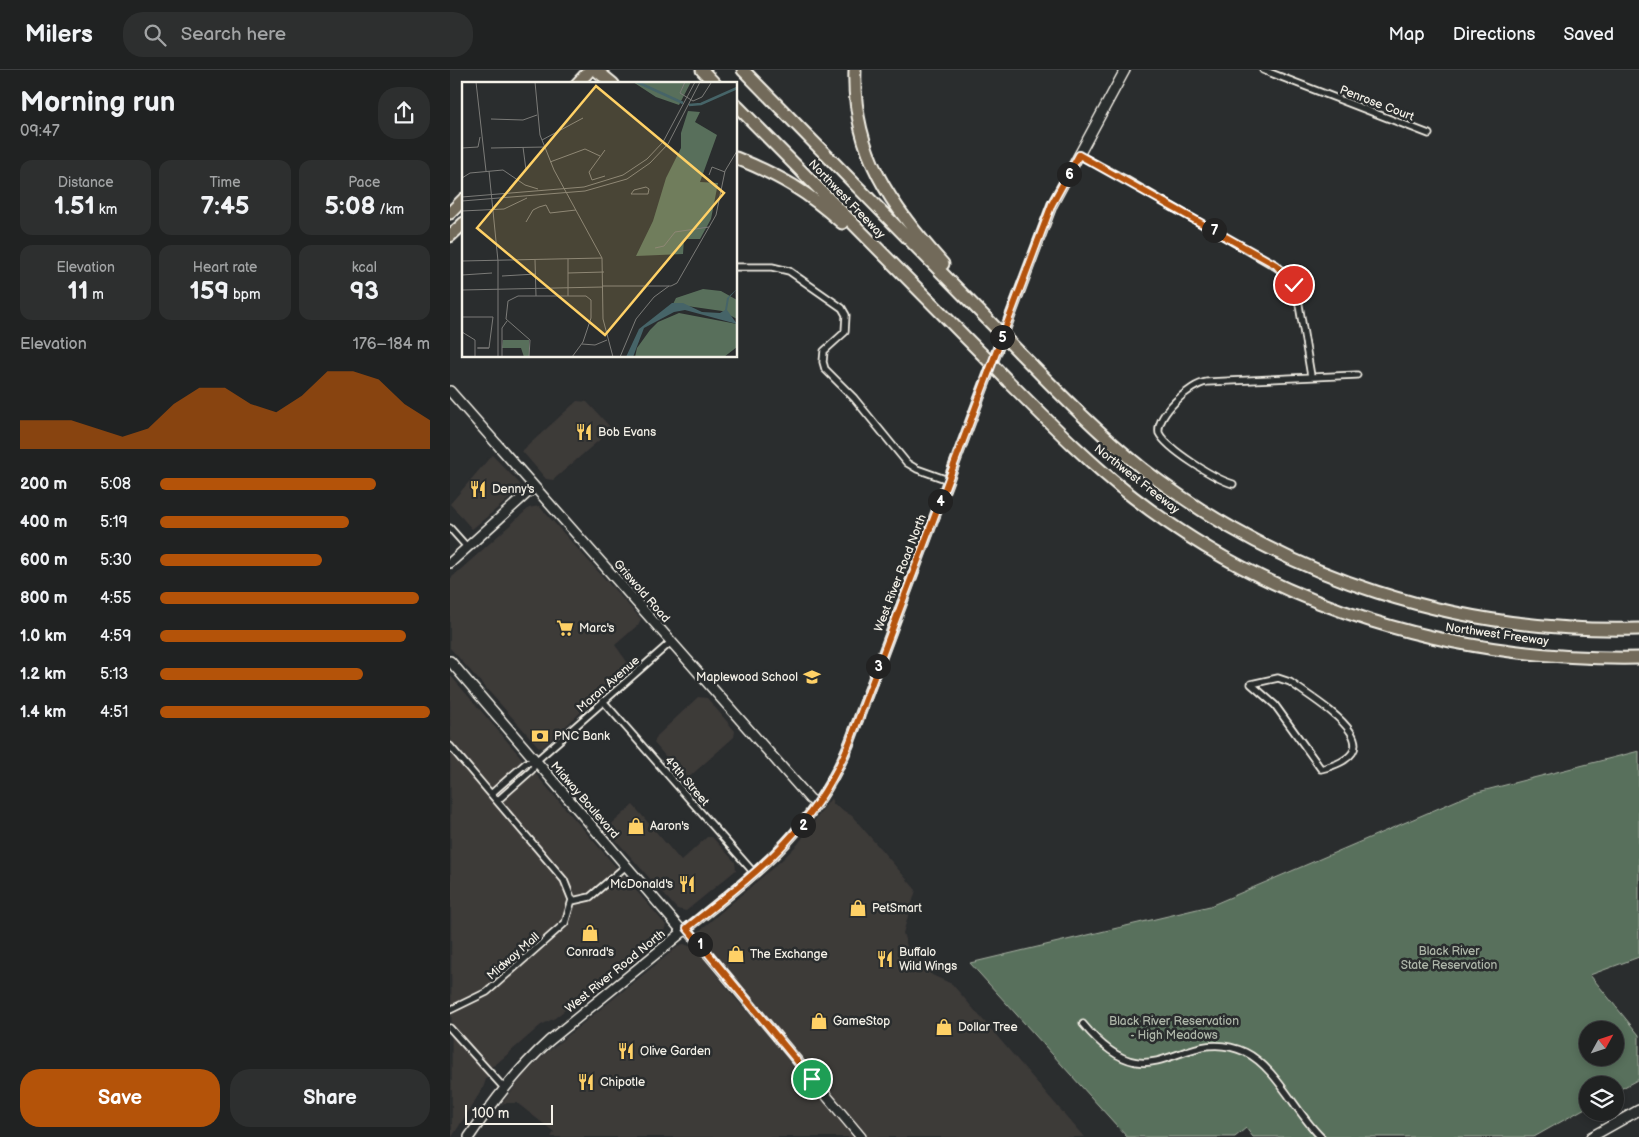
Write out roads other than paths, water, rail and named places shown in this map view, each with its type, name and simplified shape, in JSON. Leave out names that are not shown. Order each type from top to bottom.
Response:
[{"type":"highway","points":[[579,82],[590,70]]},
{"type":"highway","points":[[596,70],[609,79]]},
{"type":"highway","points":[[702,70],[713,82]]},
{"type":"highway","name":"Northwest Freeway","points":[[743,70],[991,321],[1049,383],[1117,447],[1169,488],[1239,533],[1312,568],[1401,600],[1490,620],[1554,628],[1639,629]]},
{"type":"highway","points":[[855,70],[856,105],[859,125],[865,149],[879,181],[933,253],[991,321]]},
{"type":"highway","name":"Northwest Freeway","points":[[738,107],[951,324],[1105,475],[1168,523],[1248,570],[1310,599],[1393,628],[1457,644],[1540,655],[1639,658]]},
{"type":"highway","points":[[738,159],[788,181],[816,199],[924,303],[951,324]]},
{"type":"highway","points":[[450,213],[462,202]]},
{"type":"highway","points":[[450,236],[462,225]]},
{"type":"street","name":"West River Road North","points":[[469,1137],[504,1088],[548,1041],[755,874],[793,836],[818,804],[849,744],[1052,204],[1125,70]]},
{"type":"street","name":"Penrose Court","points":[[1263,70],[1429,134]]},
{"type":"street","points":[[1079,155],[1123,178],[1283,271],[1297,293],[1311,376]]},
{"type":"street","points":[[738,267],[772,267],[789,271],[842,308],[846,315],[846,327],[840,338],[824,351],[823,362],[825,369],[854,398],[907,463],[917,469],[948,480]]},
{"type":"street","points":[[1233,484],[1209,472],[1164,441],[1158,429],[1162,417],[1185,392],[1197,384],[1311,376],[1357,375]]},
{"type":"street","name":"Griswold Road","points":[[450,391],[810,799],[818,804]]},
{"type":"street","points":[[450,562],[534,487]]},
{"type":"street","points":[[450,528],[467,548]]},
{"type":"street","name":"Moran Avenue","points":[[497,801],[532,770],[536,761],[671,642]]},
{"type":"street","name":"Midway Boulevard","points":[[450,661],[626,866],[685,930],[861,1137]]},
{"type":"street","points":[[1278,678],[1290,682],[1349,727],[1354,741],[1351,755],[1341,763],[1321,769],[1264,694],[1252,684],[1278,678]]},
{"type":"street","name":"49th Street","points":[[603,701],[755,874]]},
{"type":"street","points":[[450,746],[564,880],[570,891],[572,901],[590,898],[626,866]]},
{"type":"street","name":"Moran Avenue","points":[[491,794],[526,763],[536,761]]},
{"type":"street","name":"Midway Mall","points":[[450,1010],[487,992],[553,934],[567,920],[572,901]]},
{"type":"street","points":[[1082,1024],[1109,1052],[1132,1062],[1158,1062],[1194,1049],[1212,1046],[1226,1046],[1247,1053],[1262,1064],[1321,1137]]},
{"type":"street","points":[[450,1028],[504,1088]]},
{"type":"street","points":[[1591,1137],[1639,1110]]},
{"type":"place","name":"Bob Evans","points":[[584,432]]},
{"type":"place","name":"Denny's","points":[[478,489]]},
{"type":"place","name":"Marc's","points":[[565,628]]},
{"type":"place","name":"Maplewood School","points":[[812,677]]},
{"type":"place","name":"PNC Bank","points":[[540,736]]},
{"type":"place","name":"Aaron's","points":[[636,826]]},
{"type":"place","name":"McDonald's","points":[[687,884]]},
{"type":"place","name":"PetSmart","points":[[858,908]]},
{"type":"place","name":"Conrad's","points":[[590,933]]},
{"type":"place","name":"The Exchange","points":[[736,954]]},
{"type":"place","name":"Buffalo Wild Wings","points":[[885,959]]},
{"type":"place","name":"GameStop","points":[[819,1021]]},
{"type":"place","name":"Dollar Tree","points":[[944,1027]]},
{"type":"place","name":"Olive Garden","points":[[626,1051]]},
{"type":"place","name":"Chipotle","points":[[586,1082]]},
{"type":"park label","name":"Black River State Reservation","points":[[1449,958]]},
{"type":"park label","name":"Black River Reservation - High Meadows","points":[[1174,1028]]}]
